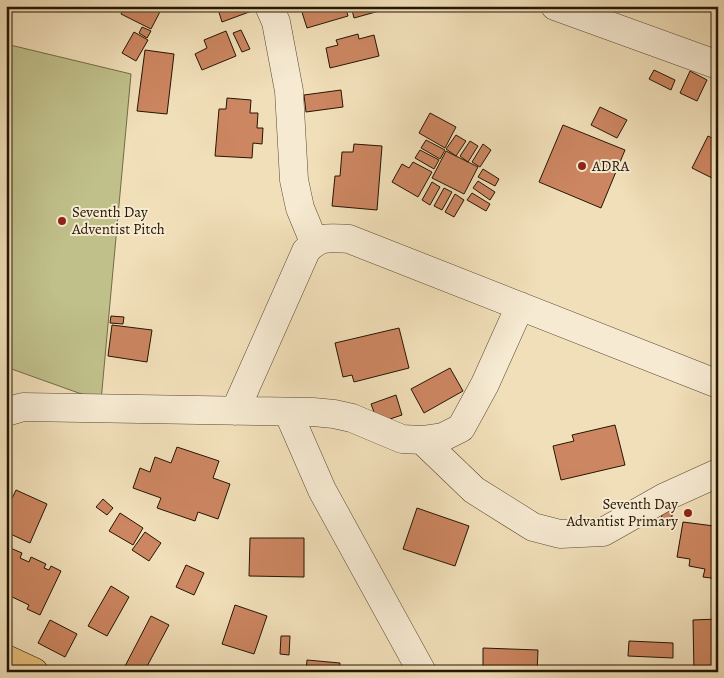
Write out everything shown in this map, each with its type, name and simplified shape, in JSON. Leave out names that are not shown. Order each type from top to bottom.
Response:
[{"type":"highway","points":[[6,660],[34,672]]},
{"type":"street","points":[[269,6],[276,22],[289,91],[294,180],[300,208],[314,242]]},
{"type":"street","points":[[554,6],[718,65]]},
{"type":"street","points":[[235,411],[306,251],[314,242],[328,238],[349,240],[718,384]]},
{"type":"street","points":[[6,412],[23,408],[334,414],[352,418],[402,439],[422,440],[443,437],[461,428],[485,384],[520,306]]},
{"type":"street","points":[[288,412],[322,490],[422,672]]},
{"type":"street","points":[[422,440],[474,490],[533,527],[560,534],[602,532],[665,497],[718,473]]},
{"type":"green space","name":"Seventh Day Adventist Pitch","points":[[6,44],[131,74],[101,401],[6,367]]},
{"type":"building","points":[[125,6],[163,6],[151,29],[121,14]]},
{"type":"building","points":[[217,6],[259,6],[260,8],[222,22]]},
{"type":"building","points":[[300,6],[345,6],[348,16],[307,28]]},
{"type":"building","points":[[351,6],[390,6],[390,8],[354,18]]},
{"type":"building","points":[[142,27],[151,31],[147,38],[139,33]]},
{"type":"building","points":[[241,30],[250,49],[242,52],[233,33]]},
{"type":"building","points":[[226,31],[236,56],[202,70],[195,54],[207,48],[204,40]]},
{"type":"building","points":[[134,32],[148,40],[136,61],[122,53]]},
{"type":"building","points":[[358,34],[359,39],[374,35],[379,56],[330,68],[326,48],[338,45],[336,40]]},
{"type":"building","points":[[145,50],[174,54],[167,114],[137,111]]},
{"type":"building","points":[[654,70],[675,80],[671,90],[649,79]]},
{"type":"building","points":[[690,71],[707,80],[697,101],[680,93]]},
{"type":"building","points":[[341,90],[343,107],[306,112],[304,95]]},
{"type":"building","points":[[227,98],[251,100],[250,113],[258,113],[257,128],[263,128],[262,144],[253,143],[252,158],[215,156],[219,109],[226,109]]},
{"type":"building","points":[[600,107],[627,120],[617,138],[591,125]]},
{"type":"building","points":[[430,113],[456,127],[445,148],[419,133]]},
{"type":"building","name":"ADRA","points":[[563,125],[625,150],[601,208],[539,182]]},
{"type":"building","points":[[456,135],[466,141],[456,156],[446,149]]},
{"type":"building","points":[[708,136],[718,141],[718,181],[692,168]]},
{"type":"building","points":[[426,140],[445,150],[440,159],[421,148]]},
{"type":"building","points":[[470,141],[478,146],[468,162],[460,156]]},
{"type":"building","points":[[354,144],[382,146],[377,210],[332,206],[335,176],[340,176],[342,152],[353,152]]},
{"type":"building","points":[[483,144],[491,150],[480,167],[472,162]]},
{"type":"building","points":[[420,150],[439,160],[434,169],[415,158]]},
{"type":"building","points":[[446,151],[478,167],[464,194],[432,178]]},
{"type":"building","points":[[413,162],[432,172],[418,197],[392,182],[402,164],[409,168]]},
{"type":"building","points":[[483,169],[499,179],[495,186],[478,177]]},
{"type":"building","points":[[478,181],[495,192],[490,200],[473,188]]},
{"type":"building","points":[[432,182],[440,187],[430,205],[422,200]]},
{"type":"building","points":[[444,188],[452,192],[442,210],[434,206]]},
{"type":"building","points":[[472,193],[490,204],[486,211],[467,200]]},
{"type":"building","points":[[455,194],[464,200],[454,217],[445,212]]},
{"type":"building","points":[[111,316],[124,317],[123,324],[110,323]]},
{"type":"building","points":[[112,325],[152,330],[147,362],[108,356]]},
{"type":"building","points":[[399,328],[409,368],[354,382],[352,375],[343,377],[335,343]]},
{"type":"building","points":[[450,368],[463,391],[424,413],[411,389]]},
{"type":"building","points":[[396,395],[402,415],[378,423],[371,404]]},
{"type":"building","points":[[615,425],[625,465],[561,480],[553,446],[574,441],[572,435]]},
{"type":"building","points":[[177,447],[219,461],[213,478],[230,484],[218,519],[198,512],[195,521],[157,508],[161,498],[133,488],[140,468],[150,472],[155,457],[171,463]]},
{"type":"building","points":[[16,490],[47,504],[30,543],[6,532],[6,511]]},
{"type":"building","points":[[665,498],[675,500],[671,521],[661,520]]},
{"type":"building","points":[[103,499],[113,508],[107,515],[96,507]]},
{"type":"building","points":[[417,508],[469,526],[455,566],[403,549]]},
{"type":"building","points":[[120,513],[143,528],[133,545],[109,531]]},
{"type":"building","points":[[683,522],[714,526],[715,523],[718,523],[718,579],[703,577],[705,569],[689,566],[690,559],[677,557]]},
{"type":"building","points":[[145,532],[161,543],[149,561],[132,550]]},
{"type":"building","points":[[250,538],[304,538],[304,577],[249,576]]},
{"type":"building","points":[[8,547],[22,553],[20,558],[29,562],[31,557],[46,564],[44,568],[49,570],[51,566],[61,571],[40,615],[27,609],[29,605],[6,594],[6,551]]},
{"type":"building","points":[[186,565],[204,573],[194,595],[176,587]]},
{"type":"building","points":[[111,586],[129,597],[107,636],[88,626]]},
{"type":"building","points":[[235,605],[267,616],[254,654],[222,644]]},
{"type":"building","points":[[151,616],[169,625],[144,672],[122,672]]},
{"type":"building","points":[[718,619],[718,672],[694,672],[693,620]]},
{"type":"building","points":[[50,620],[77,634],[65,657],[38,643]]},
{"type":"building","points":[[281,636],[290,636],[289,655],[280,654]]},
{"type":"building","points":[[629,641],[673,643],[673,658],[628,656]]},
{"type":"building","points":[[483,648],[538,650],[537,672],[483,672]]},
{"type":"building","points":[[307,660],[340,663],[339,672],[306,672]]},
{"type":"place","name":"ADRA","points":[[582,166]]},
{"type":"place","name":"Seventh Day Adventist Pitch","points":[[62,221]]},
{"type":"place","name":"Seventh Day Advantist Primary","points":[[688,513]]}]
